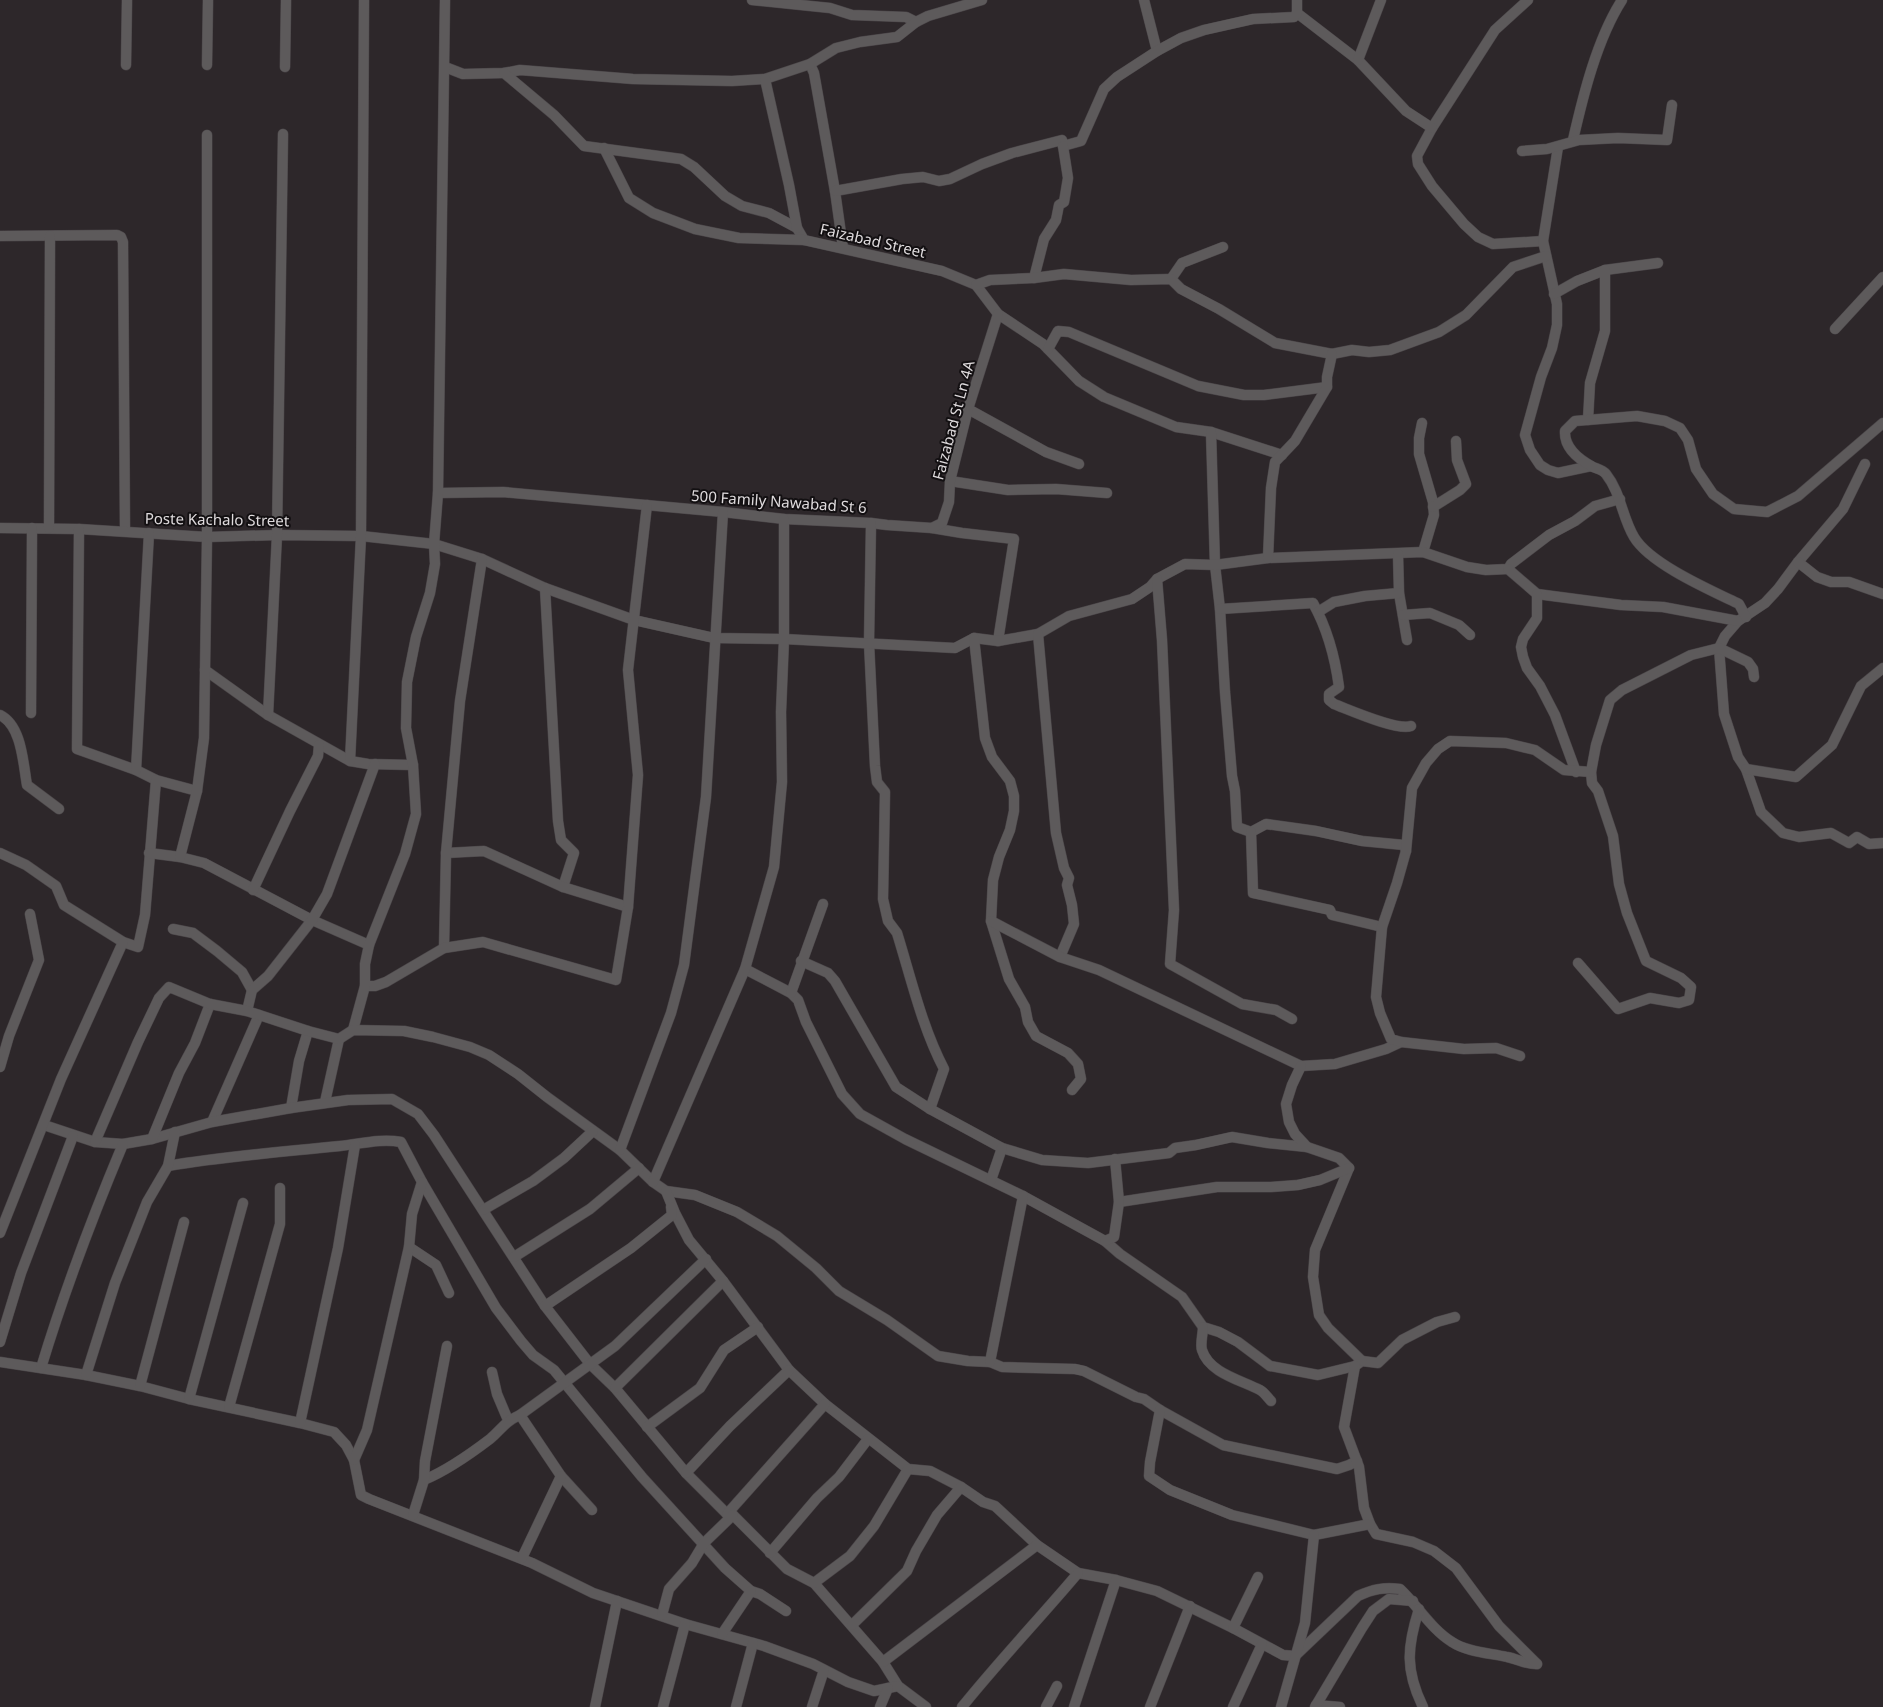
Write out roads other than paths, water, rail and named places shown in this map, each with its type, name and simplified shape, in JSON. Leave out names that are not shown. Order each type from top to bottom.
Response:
[{"type":"street","points":[[126,65],[127,0]]},
{"type":"street","points":[[207,65],[208,0]]},
{"type":"street","points":[[285,67],[286,0]]},
{"type":"street","points":[[350,761],[361,536],[364,0]]},
{"type":"street","points":[[353,1030],[365,986],[365,964],[369,945],[405,854],[416,814],[413,765],[406,728],[407,682],[416,638],[430,593],[435,564],[434,544],[438,493],[445,0]]},
{"type":"street","points":[[752,0],[792,2],[830,8],[852,15],[906,16],[916,22]]},
{"type":"street","points":[[445,67],[463,74],[504,73],[520,70],[633,79],[732,81],[765,79],[810,64],[836,48],[860,42],[897,37],[916,22],[928,16],[982,0]]},
{"type":"street","points":[[1144,0],[1157,51]]},
{"type":"street","points":[[1063,146],[1080,141],[1104,90],[1117,77],[1157,51],[1181,38],[1204,30],[1253,19],[1294,16],[1297,0]]},
{"type":"street","points":[[1358,60],[1381,0]]},
{"type":"street","points":[[1528,0],[1495,30],[1432,128],[1417,156],[1418,164],[1432,186],[1464,224],[1478,237],[1493,244],[1543,241]]},
{"type":"street","points":[[1573,140],[1583,96],[1604,36],[1622,0]]},
{"type":"street","points":[[1296,13],[1358,60],[1406,111],[1432,128]]},
{"type":"street","points":[[810,64],[814,73],[836,191],[843,248]]},
{"type":"street","points":[[504,73],[554,115],[584,146],[682,159],[694,167],[725,196],[742,206],[768,213],[797,228]]},
{"type":"street","points":[[765,79],[797,228]]},
{"type":"street","points":[[1522,151],[1558,147],[1573,140],[1618,138],[1667,140],[1672,105]]},
{"type":"street","points":[[268,715],[277,535],[283,134]]},
{"type":"street","points":[[180,857],[197,791],[204,738],[207,537],[207,135]]},
{"type":"street","points":[[836,191],[902,179],[923,177],[939,181],[950,179],[1012,153],[1062,140],[1068,178],[1064,202],[1059,205],[1056,220],[1044,239],[1034,278]]},
{"type":"street","points":[[1558,147],[1543,241],[1557,304],[1556,325],[1552,348],[1541,378],[1525,435],[1530,450],[1540,465],[1548,470],[1558,473],[1592,466]]},
{"type":"street","points":[[604,148],[629,198],[653,213],[695,229],[739,238],[804,240]]},
{"type":"street","name":"Faizabad Street","points":[[797,228],[804,240],[942,271],[976,285]]},
{"type":"street","points":[[0,236],[121,236],[123,242],[125,531]]},
{"type":"street","points":[[49,528],[50,236]]},
{"type":"street","points":[[1171,279],[1182,262],[1223,247]]},
{"type":"street","points":[[1282,455],[1211,432],[1176,427],[1161,419],[1140,413],[1104,397],[1079,382],[1048,349],[998,314],[976,285],[990,280],[1034,278],[1064,274],[1131,280],[1171,279],[1181,289],[1219,309],[1275,343],[1332,354],[1352,350],[1390,350],[1439,332],[1466,314],[1513,267],[1546,256]]},
{"type":"street","points":[[1554,294],[1577,281],[1605,270],[1658,263]]},
{"type":"street","points":[[1588,420],[1590,383],[1606,331],[1605,270]]},
{"type":"street","points":[[1835,329],[1883,277]]},
{"type":"street","name":"Faizabad St Ln 4A","points":[[932,528],[942,523],[949,502],[950,480],[968,409],[998,314]]},
{"type":"street","points":[[1048,349],[1058,331],[1069,332],[1198,386],[1244,395],[1264,395],[1330,380]]},
{"type":"street","points":[[1268,558],[1271,488],[1275,462],[1295,441],[1330,380],[1332,354]]},
{"type":"street","points":[[968,409],[1046,452],[1079,464]]},
{"type":"street","points":[[1742,619],[1739,604],[1663,564],[1635,539],[1625,520],[1620,499],[1605,472],[1592,466],[1567,447],[1564,440],[1565,431],[1575,421],[1637,416],[1665,421],[1680,428],[1688,440],[1696,469],[1713,494],[1734,509],[1766,512],[1798,496],[1883,423]]},
{"type":"street","points":[[1422,423],[1419,438],[1419,454],[1434,515],[1432,527],[1423,552]]},
{"type":"street","points":[[1211,432],[1215,565],[1237,828],[1251,832],[1266,824],[1316,831],[1362,841],[1404,845],[1406,851]]},
{"type":"street","points":[[1433,507],[1466,484],[1457,460],[1456,441]]},
{"type":"street","points":[[1866,464],[1843,509],[1798,562],[1778,589],[1765,603],[1742,619],[1724,636],[1718,648],[1724,714],[1738,757],[1746,769],[1761,812],[1783,833],[1799,837],[1831,833],[1849,843],[1857,837],[1870,844],[1883,843]]},
{"type":"street","points":[[950,480],[1008,490],[1056,489],[1107,493]]},
{"type":"street","name":"500 Family Nawabad St 6","points":[[438,493],[503,492],[784,519],[871,522],[1014,539],[998,641]]},
{"type":"street","points":[[1508,569],[1511,564],[1549,535],[1575,521],[1595,506],[1620,499]]},
{"type":"street","points":[[365,986],[375,986],[386,982],[444,948],[483,942],[616,980],[628,907],[638,775],[628,670],[647,505]]},
{"type":"street","points":[[620,1150],[671,1013],[684,965],[706,797],[723,512]]},
{"type":"street","points":[[653,1182],[745,969],[774,867],[782,782],[784,519]]},
{"type":"street","points":[[871,522],[869,643],[875,766],[877,782],[885,792],[883,899],[888,921],[896,933],[930,1036],[944,1069],[930,1109]]},
{"type":"street","name":"Poste Kachalo Street","points":[[0,528],[125,531],[207,537],[277,535],[361,536],[434,544],[482,559],[545,588],[634,620],[714,638],[784,639],[956,648],[974,638]]},
{"type":"street","points":[[31,713],[32,528]]},
{"type":"street","points":[[79,529],[77,749],[136,770],[156,780],[197,791]]},
{"type":"street","points":[[136,770],[149,533]]},
{"type":"street","points":[[1072,1090],[1081,1079],[1078,1064],[1068,1053],[1036,1036],[1028,1022],[1025,1007],[1009,979],[991,921],[993,880],[999,857],[1010,830],[1014,811],[1014,796],[1010,781],[992,757],[985,738],[974,638],[998,641],[1038,634],[1069,616],[1132,599],[1158,579],[1185,564],[1215,565],[1268,558],[1423,552],[1467,567],[1486,570],[1508,569],[1537,594],[1622,605],[1663,606],[1742,619]]},
{"type":"street","points":[[1398,554],[1399,592],[1407,640]]},
{"type":"street","points":[[444,948],[446,853],[460,700],[482,559]]},
{"type":"street","points":[[1798,562],[1817,577],[1831,582],[1849,582],[1883,594]]},
{"type":"street","points":[[1158,579],[1163,649],[1174,910],[1170,964],[1242,1004],[1276,1010],[1292,1019]]},
{"type":"street","points":[[545,588],[558,821],[561,840],[574,853],[563,887]]},
{"type":"street","points":[[1318,612],[1334,602],[1399,592]]},
{"type":"street","points":[[1537,594],[1537,618],[1523,639],[1521,647],[1523,657],[1527,668],[1540,686],[1555,715],[1576,772]]},
{"type":"street","points":[[1220,610],[1314,603],[1332,648],[1339,687],[1329,694],[1329,700],[1334,704],[1384,722],[1406,728],[1411,726]]},
{"type":"street","points":[[1403,615],[1430,613],[1459,625],[1470,635]]},
{"type":"street","points":[[1038,634],[1056,833],[1064,868],[1069,878],[1067,885],[1074,924],[1060,957]]},
{"type":"street","points":[[1718,648],[1748,662],[1753,669],[1754,677]]},
{"type":"street","points":[[1578,963],[1618,1009],[1650,998],[1679,1003],[1689,1000],[1690,987],[1682,978],[1646,961],[1627,913],[1619,884],[1613,836],[1598,791],[1592,783],[1591,772],[1596,745],[1610,700],[1622,690],[1691,655],[1710,652],[1718,648]]},
{"type":"street","points":[[1746,769],[1796,777],[1832,745],[1861,686],[1883,668]]},
{"type":"street","points":[[205,670],[268,715],[350,761],[413,765]]},
{"type":"street","points":[[0,715],[4,717],[16,734],[27,785],[59,809]]},
{"type":"street","points":[[1520,1056],[1496,1048],[1464,1049],[1401,1042],[1391,1039],[1380,1013],[1376,997],[1382,927],[1406,851],[1412,788],[1426,763],[1438,749],[1450,741],[1506,743],[1536,750],[1564,770],[1591,772]]},
{"type":"street","points":[[253,890],[318,756],[319,745]]},
{"type":"street","points":[[247,1011],[252,990],[268,976],[312,920],[327,894],[375,764]]},
{"type":"street","points":[[0,853],[26,865],[56,886],[64,905],[123,942],[138,947],[145,915],[156,780]]},
{"type":"street","points":[[1251,832],[1253,892],[1330,910],[1332,915],[1382,927]]},
{"type":"street","points":[[446,853],[484,851],[563,887],[628,907]]},
{"type":"street","points":[[149,853],[180,857],[204,863],[312,920],[369,945]]},
{"type":"street","points":[[791,993],[823,904]]},
{"type":"street","points":[[0,1067],[39,960],[30,914]]},
{"type":"street","points":[[991,921],[1060,957],[1099,970],[1301,1066],[1335,1064],[1386,1049],[1401,1042]]},
{"type":"street","points":[[173,929],[193,933],[217,951],[242,972],[252,990]]},
{"type":"street","points":[[0,1233],[61,1079],[123,942]]},
{"type":"street","points":[[801,961],[828,973],[835,981],[896,1087],[930,1109],[1002,1148],[1042,1160],[1088,1163],[1168,1154],[1175,1148],[1232,1137],[1268,1144],[1307,1147],[1339,1158],[1349,1168]]},
{"type":"street","points":[[745,969],[791,993],[798,1000],[806,1022],[842,1094],[860,1114],[905,1140],[1023,1196],[1105,1241],[1120,1254],[1182,1297],[1203,1327],[1219,1332],[1238,1342],[1270,1366],[1318,1375],[1359,1363],[1378,1362],[1402,1340],[1437,1322],[1455,1317]]},
{"type":"street","points":[[95,1142],[138,1042],[159,998],[169,986],[210,1004],[247,1011],[339,1039]]},
{"type":"street","points":[[152,1139],[179,1072],[195,1043],[210,1004]]},
{"type":"street","points":[[212,1122],[259,1015]]},
{"type":"street","points":[[325,1102],[339,1039],[353,1030],[404,1032],[470,1047],[489,1055],[518,1074],[620,1150],[653,1182],[666,1191],[695,1195],[737,1212],[753,1221],[793,1248],[839,1291],[887,1320],[938,1356],[968,1361],[990,1362],[1002,1367],[1075,1369],[1084,1371],[1136,1397],[1144,1398],[1160,1410],[1223,1445],[1337,1468],[1357,1461]]},
{"type":"street","points":[[291,1108],[297,1070],[308,1031]]},
{"type":"street","points":[[1301,1066],[1286,1104],[1289,1122],[1295,1134],[1307,1147]]},
{"type":"street","points":[[44,1125],[95,1142],[123,1144],[152,1139],[212,1122],[325,1102],[392,1099],[418,1114],[431,1130],[545,1306],[590,1364],[615,1388],[686,1473],[787,1569],[814,1583],[883,1662],[893,1687],[926,1707]]},
{"type":"street","points":[[483,1210],[534,1181],[564,1158],[593,1131]]},
{"type":"street","points":[[86,1375],[115,1283],[147,1202],[168,1166],[175,1132]]},
{"type":"street","points":[[0,1342],[21,1272],[73,1136]]},
{"type":"street","points":[[168,1166],[390,1140],[401,1142],[422,1182],[501,1314],[533,1355],[554,1370],[642,1477],[725,1568],[751,1591],[760,1594],[786,1611]]},
{"type":"street","points":[[41,1368],[60,1306],[90,1224],[123,1144]]},
{"type":"street","points":[[300,1423],[338,1248],[355,1145]]},
{"type":"street","points":[[991,1180],[1002,1148]]},
{"type":"street","points":[[1105,1241],[1114,1237],[1119,1202],[1116,1159]]},
{"type":"street","points":[[514,1257],[590,1209],[639,1168]]},
{"type":"street","points":[[1119,1202],[1217,1187],[1271,1187],[1298,1184],[1320,1180],[1349,1168]]},
{"type":"street","points":[[1349,1168],[1315,1250],[1313,1277],[1319,1315],[1359,1363]]},
{"type":"street","points":[[354,1460],[367,1430],[409,1247],[412,1214],[422,1182]]},
{"type":"street","points":[[229,1407],[280,1224],[280,1188]]},
{"type":"street","points":[[666,1191],[689,1240],[723,1281],[789,1370],[825,1404],[908,1469],[930,1471],[961,1487],[983,1502],[995,1506],[1037,1544],[1078,1573],[1116,1580],[1157,1591],[1190,1606],[1283,1655],[1295,1656],[1358,1596],[1371,1590],[1400,1589],[1452,1643],[1470,1650],[1537,1664],[1500,1626],[1456,1568],[1434,1551],[1413,1542],[1376,1534],[1370,1524],[1364,1508],[1360,1467],[1344,1426],[1359,1363]]},
{"type":"street","points":[[990,1362],[1023,1196]]},
{"type":"street","points":[[189,1399],[243,1203]]},
{"type":"street","points":[[545,1306],[638,1243],[672,1215],[671,1204]]},
{"type":"street","points":[[140,1386],[184,1222]]},
{"type":"street","points":[[409,1247],[436,1265],[449,1293]]},
{"type":"street","points":[[424,1480],[442,1472],[492,1438],[508,1420],[520,1415],[615,1346],[706,1259]]},
{"type":"street","points":[[615,1388],[723,1281]]},
{"type":"street","points":[[648,1426],[700,1388],[724,1350],[758,1327]]},
{"type":"street","points":[[1203,1327],[1201,1349],[1206,1359],[1216,1368],[1261,1391],[1271,1401]]},
{"type":"street","points":[[413,1515],[424,1480],[425,1461],[447,1346]]},
{"type":"street","points":[[0,1362],[86,1375],[140,1386],[334,1432],[346,1445],[354,1460],[361,1495],[522,1558],[594,1593],[685,1624],[753,1643],[874,1691],[893,1687]]},
{"type":"street","points":[[686,1473],[730,1426],[789,1370]]},
{"type":"street","points":[[492,1372],[497,1394],[508,1420]]},
{"type":"street","points":[[662,1615],[669,1589],[692,1563],[704,1543],[825,1404]]},
{"type":"street","points":[[1160,1410],[1149,1476],[1170,1490],[1232,1515],[1314,1534],[1370,1524]]},
{"type":"street","points":[[520,1415],[561,1476],[592,1510]]},
{"type":"street","points":[[770,1553],[817,1498],[839,1477],[868,1439]]},
{"type":"street","points":[[814,1583],[850,1556],[874,1526],[908,1469]]},
{"type":"street","points":[[522,1558],[561,1476]]},
{"type":"street","points":[[852,1625],[907,1571],[916,1551],[937,1515],[961,1487]]},
{"type":"street","points":[[1281,1707],[1305,1623],[1314,1534]]},
{"type":"street","points":[[883,1662],[1037,1544]]},
{"type":"street","points":[[962,1707],[988,1674],[1035,1624],[1078,1573]]},
{"type":"street","points":[[1233,1628],[1258,1577]]},
{"type":"street","points":[[1074,1707],[1116,1580]]},
{"type":"street","points":[[722,1634],[751,1591]]},
{"type":"street","points":[[1340,1707],[1316,1706],[1345,1654],[1373,1611],[1388,1598],[1416,1605]]},
{"type":"street","points":[[595,1707],[617,1601]]},
{"type":"street","points":[[1416,1605],[1408,1649],[1409,1665],[1415,1691],[1423,1707]]},
{"type":"street","points":[[1150,1707],[1190,1606]]},
{"type":"street","points":[[663,1707],[685,1624]]},
{"type":"street","points":[[736,1707],[753,1643]]},
{"type":"street","points":[[1233,1707],[1262,1644]]},
{"type":"street","points":[[812,1707],[824,1670]]},
{"type":"street","points":[[1046,1707],[1057,1686]]},
{"type":"street","points":[[880,1707],[893,1687]]}]
